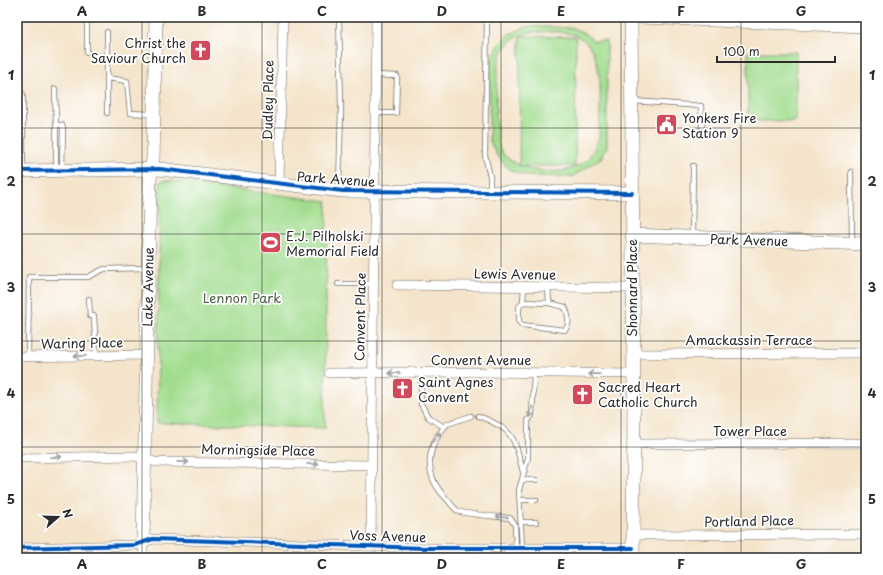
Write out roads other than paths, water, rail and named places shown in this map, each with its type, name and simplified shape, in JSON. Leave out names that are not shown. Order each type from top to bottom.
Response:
[{"type":"street","name":"Lake Avenue","points":[[143,558],[156,17]]},
{"type":"street","name":"Dudley Place","points":[[279,184],[283,17]]},
{"type":"street","name":"Convent Place","points":[[371,546],[376,17]]},
{"type":"street","name":"Shonnard Place","points":[[631,17],[634,444],[633,547]]},
{"type":"street","points":[[640,17],[866,26]]},
{"type":"street","name":"Park Avenue","points":[[20,171],[152,169],[339,191],[632,193]]},
{"type":"street","name":"Park Avenue","points":[[632,235],[866,244]]},
{"type":"street","name":"Lewis Avenue","points":[[397,285],[632,288]]},
{"type":"street","name":"Amackassin Terrace","points":[[633,354],[866,353]]},
{"type":"street","name":"Waring Place","points":[[17,357],[147,355]]},
{"type":"street","name":"Convent Avenue","points":[[329,373],[633,374]]},
{"type":"street","name":"Tower Place","points":[[634,444],[866,443]]},
{"type":"street","name":"Morningside Place","points":[[17,458],[135,456],[155,462],[371,465]]},
{"type":"street","name":"Portland Place","points":[[633,547],[866,534]]},
{"type":"street","name":"Voss Avenue","points":[[17,548],[135,545],[153,539],[425,548],[633,547]]},
{"type":"street","points":[[425,548],[425,558]]},
{"type":"lane","points":[[87,17],[87,52]]},
{"type":"lane","points":[[339,17],[341,100],[339,191]]},
{"type":"lane","points":[[487,17],[485,155],[490,177],[490,192]]},
{"type":"lane","points":[[107,32],[107,113]]},
{"type":"lane","points":[[375,76],[397,76],[396,113],[375,113]]},
{"type":"lane","points":[[107,78],[127,81],[130,113],[154,114]]},
{"type":"lane","points":[[55,89],[59,170]]},
{"type":"lane","points":[[17,90],[23,94],[20,171]]},
{"type":"lane","points":[[632,101],[701,106],[702,128]]},
{"type":"lane","points":[[56,125],[62,125],[64,128],[59,170]]},
{"type":"lane","points":[[692,238],[693,166]]},
{"type":"lane","points":[[851,172],[852,244]]},
{"type":"lane","points":[[28,357],[29,277],[88,277],[104,270],[149,268]]},
{"type":"lane","points":[[338,284],[373,284]]},
{"type":"lane","points":[[523,302],[549,303],[566,309],[569,321],[567,328],[565,330],[522,325],[519,322],[519,307],[523,302],[524,287]]},
{"type":"lane","points":[[548,287],[549,303]]},
{"type":"lane","points":[[88,299],[90,316],[94,316],[96,356]]},
{"type":"lane","points":[[421,373],[421,404],[428,417],[444,427]]},
{"type":"lane","points":[[519,548],[521,522],[519,490],[528,458],[528,421],[532,415],[534,373]]},
{"type":"lane","points":[[471,416],[447,424],[433,442],[429,468],[436,488],[458,511],[510,518],[515,525],[519,548]]},
{"type":"lane","points":[[478,416],[497,423],[515,440],[523,473]]},
{"type":"lane","points":[[522,480],[536,480]]},
{"type":"lane","points":[[520,500],[536,500]]},
{"type":"lane","points":[[521,522],[536,522]]},
{"type":"place","name":"Christ the Saviour Church","points":[[201,50]]},
{"type":"place","name":"Yonkers Fire Station 9","points":[[667,125]]},
{"type":"place","name":"E.J. Pilholski Memorial Field","points":[[271,243]]},
{"type":"place","name":"Saint Agnes Convent","points":[[402,389]]},
{"type":"place","name":"Sacred Heart Catholic Church","points":[[582,394]]},
{"type":"park label","name":"Lennon Park","points":[[242,298]]}]
